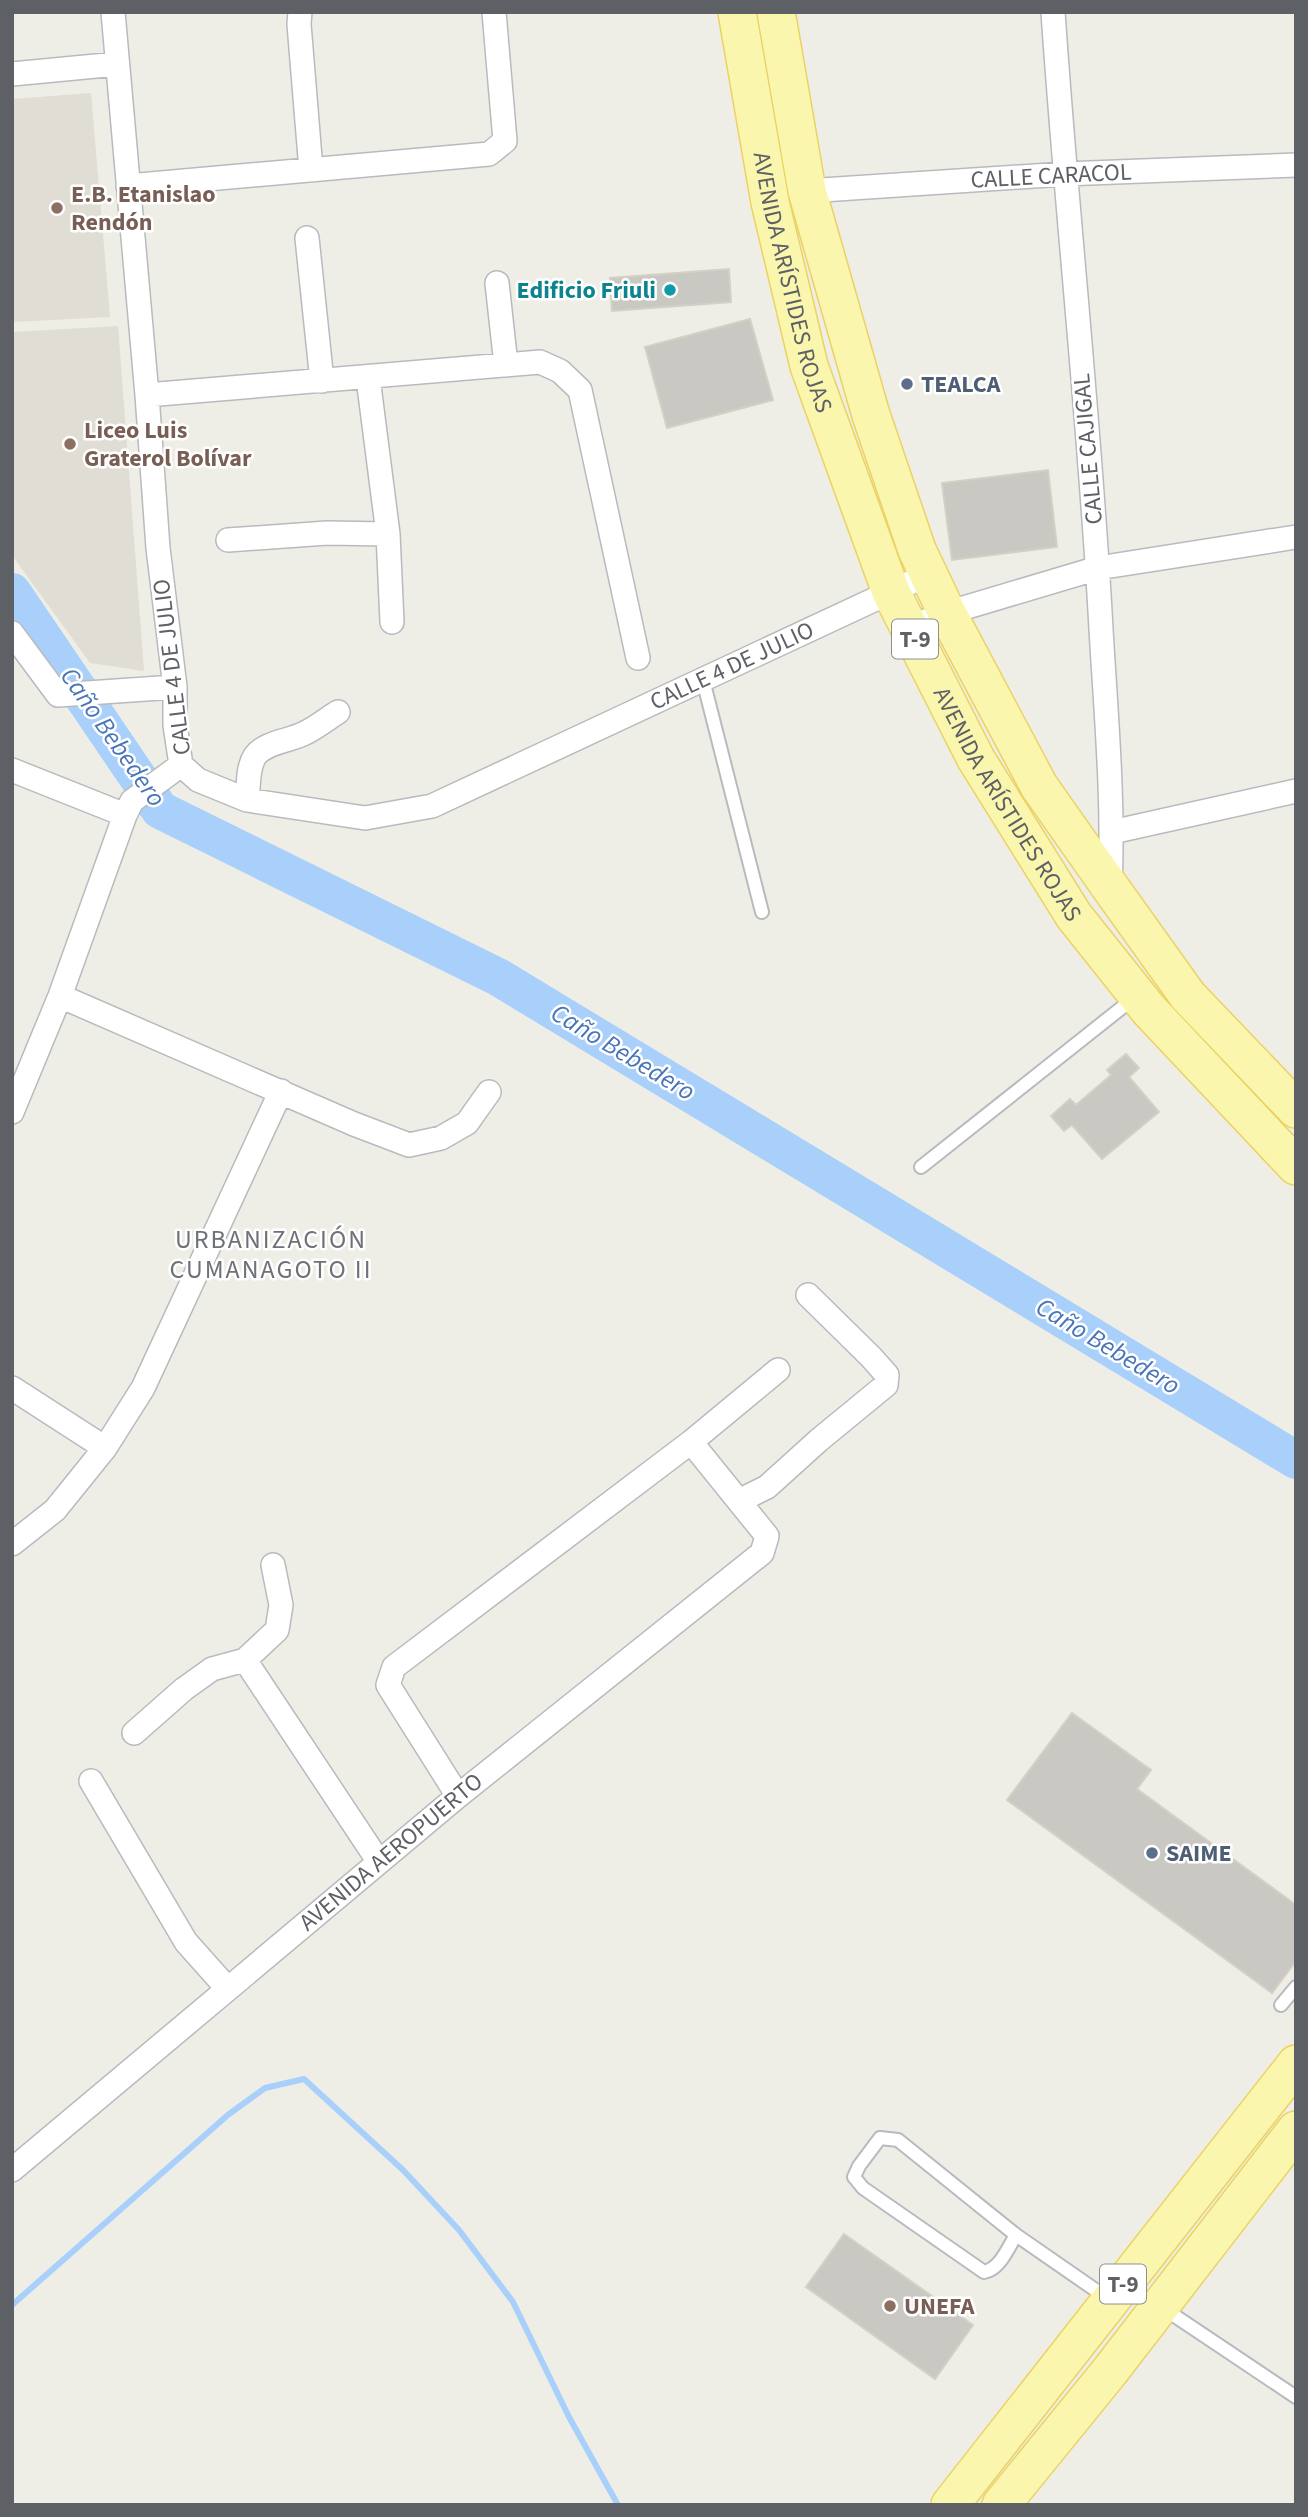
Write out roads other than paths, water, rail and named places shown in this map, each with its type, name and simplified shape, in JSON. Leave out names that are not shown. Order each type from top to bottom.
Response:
[{"type":"main road","name":"AVENIDA ARÍSTIDES ROJAS","points":[[737,12],[770,202],[808,366],[891,592],[975,759],[1074,916],[1138,996],[1296,1166]]},
{"type":"main road","name":"AVENIDA ARÍSTIDES ROJAS","points":[[776,12],[807,191],[871,415],[918,550],[947,613],[1039,786],[1110,887],[1188,996],[1295,1107]]},
{"type":"main road","name":"T-9","points":[[950,2505],[1296,2064]]},
{"type":"main road","name":"T-9","points":[[1001,2505],[1296,2130]]},
{"type":"street","name":"CALLE 4 DE JULIO","points":[[113,12],[158,548],[175,687],[175,725],[181,765],[198,780],[247,800],[365,818],[432,806],[929,574]]},
{"type":"street","points":[[300,12],[311,170]]},
{"type":"street","points":[[128,186],[489,154],[505,141],[494,12]]},
{"type":"street","name":"CALLE CAJIGAL","points":[[1054,12],[1064,174],[1098,568],[1112,832],[1110,887]]},
{"type":"street","points":[[12,74],[117,64]]},
{"type":"street","name":"CALLE CARACOL","points":[[807,191],[1064,174],[1296,165]]},
{"type":"street","points":[[307,238],[321,381]]},
{"type":"street","points":[[497,283],[506,365]]},
{"type":"street","points":[[147,395],[540,362],[560,371],[580,390],[638,658]]},
{"type":"street","points":[[368,378],[388,534],[392,622]]},
{"type":"street","points":[[228,540],[327,533],[388,534]]},
{"type":"street","points":[[910,627],[947,613],[1098,568],[1296,537]]},
{"type":"street","points":[[12,633],[58,695],[175,687]]},
{"type":"street","points":[[247,800],[250,769],[256,755],[269,746],[309,732],[338,712]]},
{"type":"street","points":[[12,1112],[60,996],[129,808],[181,765]]},
{"type":"street","points":[[12,770],[129,808]]},
{"type":"street","points":[[1112,832],[1296,791]]},
{"type":"street","points":[[60,996],[354,1124],[409,1145],[441,1138],[467,1123],[489,1092]]},
{"type":"street","points":[[12,1544],[55,1510],[105,1448],[143,1388],[281,1091]]},
{"type":"street","points":[[691,1442],[739,1502],[767,1487],[886,1385],[887,1375],[808,1295]]},
{"type":"street","points":[[458,1796],[388,1685],[394,1667],[691,1442],[778,1370]]},
{"type":"street","points":[[12,1388],[105,1448]]},
{"type":"street","name":"AVENIDA AEROPUERTO","points":[[12,2170],[458,1796],[762,1553],[767,1536],[739,1502]]},
{"type":"street","points":[[134,1733],[184,1689],[212,1669],[245,1660],[277,1630],[281,1605],[273,1565]]},
{"type":"street","points":[[245,1660],[379,1862]]},
{"type":"street","points":[[91,1781],[186,1942],[227,1988]]},
{"type":"lane","points":[[703,680],[762,912]]},
{"type":"lane","points":[[921,1167],[1138,996]]},
{"type":"lane","points":[[1281,2005],[1296,1987]]},
{"type":"lane","points":[[1016,2235],[999,2264],[984,2272],[863,2188],[854,2177],[880,2138],[898,2140],[1016,2235],[1110,2300]]},
{"type":"lane","points":[[1160,2306],[1296,2398]]},
{"type":"waterway","name":"Caño Bebedero","points":[[12,592],[160,810],[498,977],[1296,1460]]},
{"type":"waterway","points":[[12,2305],[229,2114],[265,2088],[304,2079],[403,2170],[459,2230],[513,2302],[569,2417],[618,2505]]},
{"type":"place","name":"E.B. Etanislao Rendón","points":[[57,208]]},
{"type":"place","name":"Edificio Friuli","points":[[670,290]]},
{"type":"place","name":"TEALCA","points":[[907,384]]},
{"type":"place","name":"Liceo Luis Graterol Bolívar","points":[[70,444]]},
{"type":"place","name":"SAIME","points":[[1152,1853]]},
{"type":"place","name":"UNEFA","points":[[890,2306]]},
{"type":"district","name":"URBANIZACIÓN CUMANAGOTO II","points":[[271,1254]]}]
